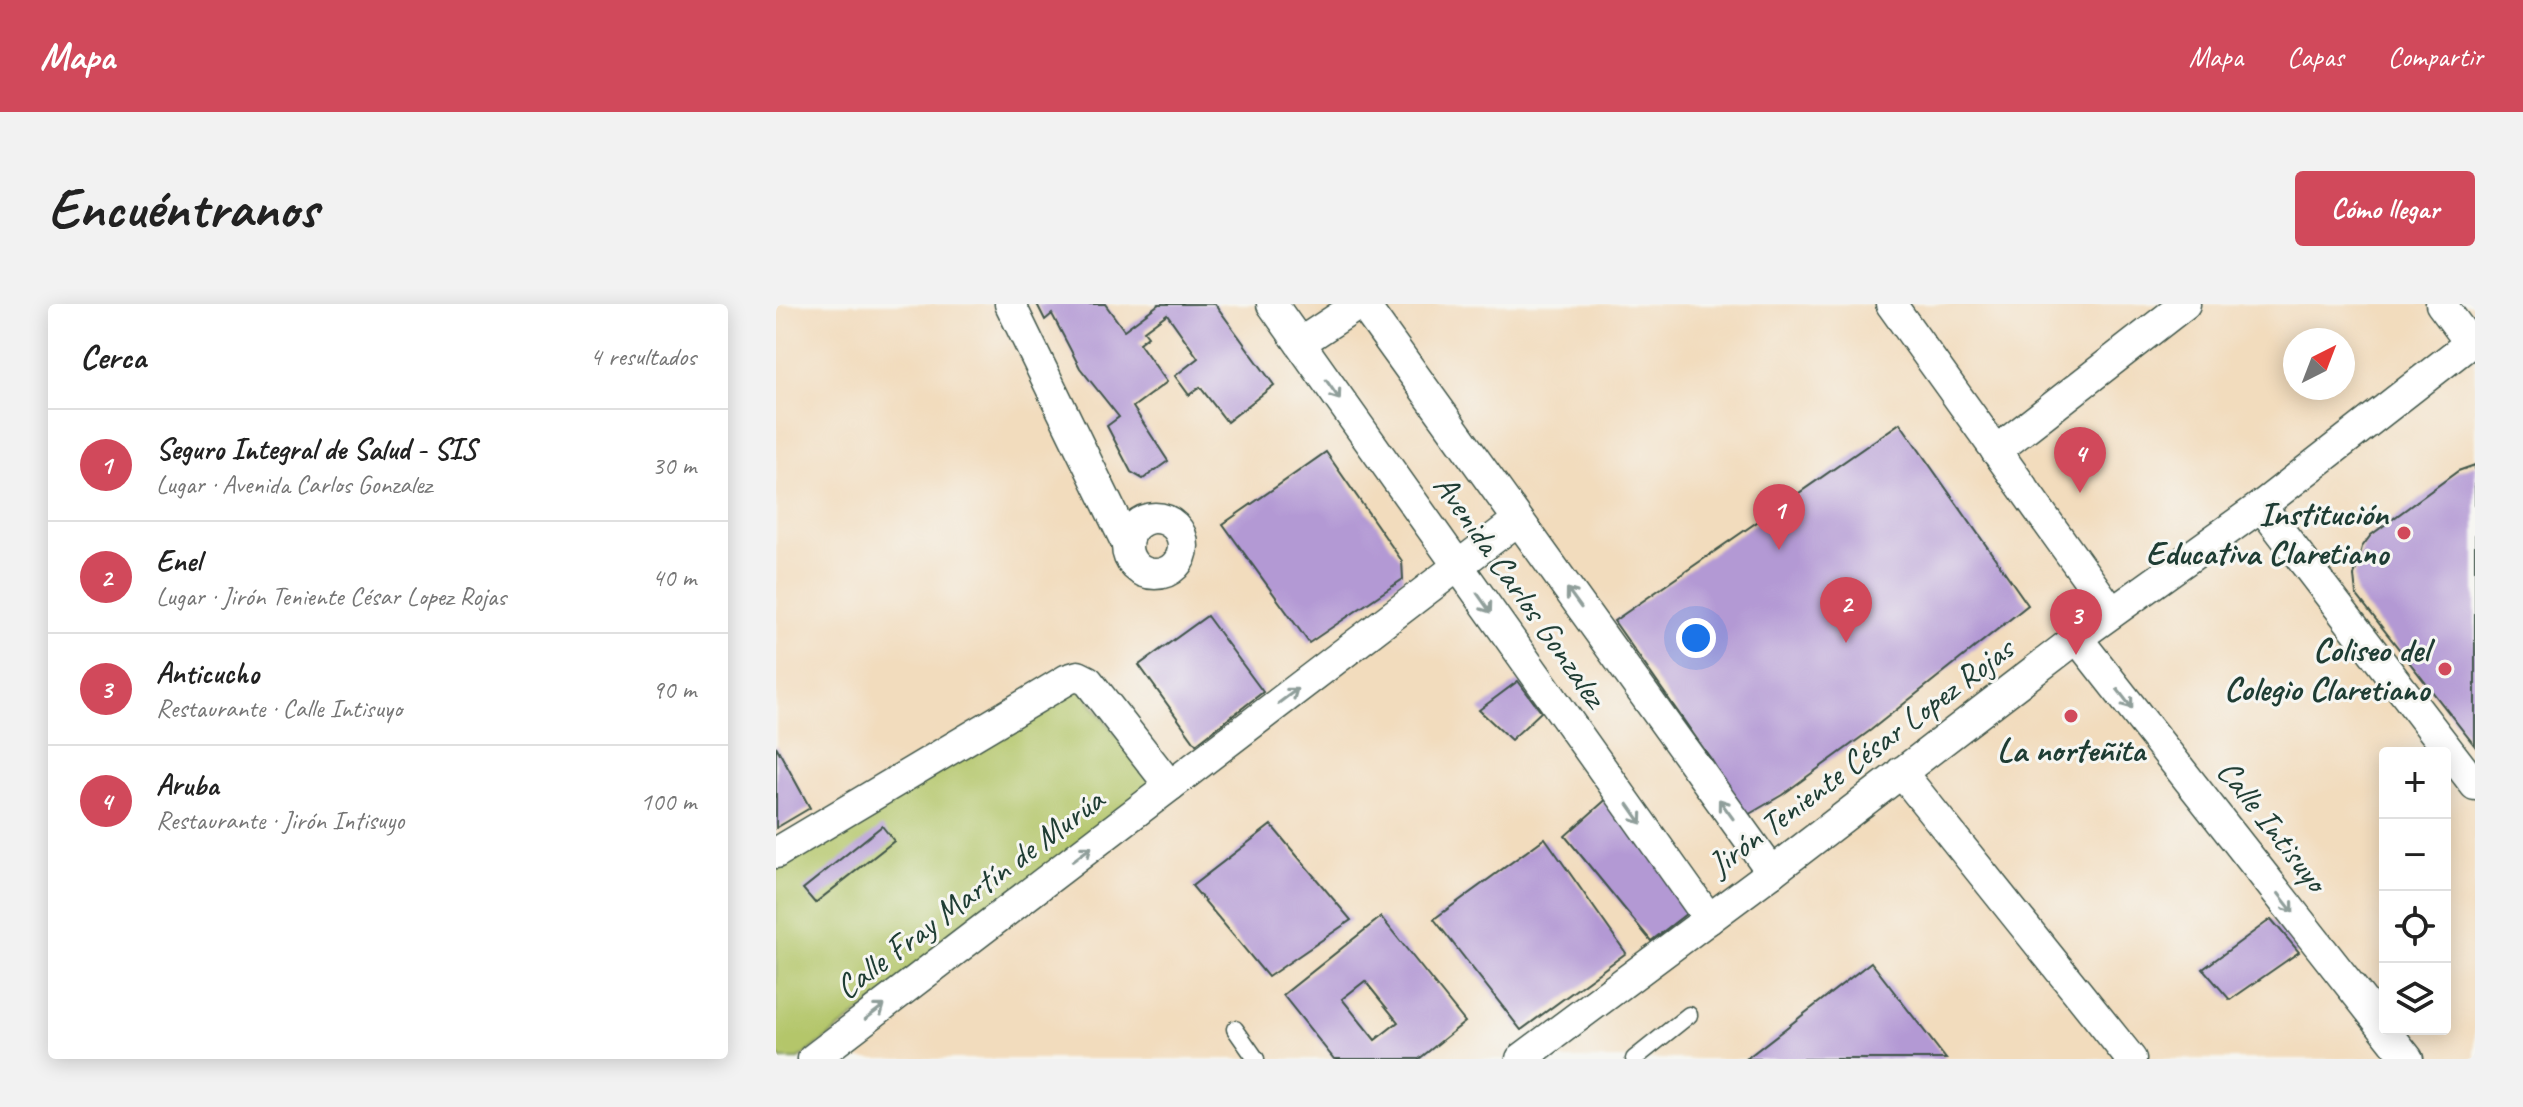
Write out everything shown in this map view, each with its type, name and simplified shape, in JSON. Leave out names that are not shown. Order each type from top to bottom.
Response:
[{"type":"street","points":[[1010,304],[1127,527]]},
{"type":"street","name":"Avenida Carlos Gonzalez","points":[[1272,304],[1709,919]]},
{"type":"street","points":[[1300,343],[1361,304]]},
{"type":"street","name":"Avenida Carlos Gonzalez","points":[[1361,304],[1772,872]]},
{"type":"street","points":[[1891,304],[2112,612]]},
{"type":"street","points":[[2441,304],[2472,341]]},
{"type":"street","points":[[1996,451],[2179,306]]},
{"type":"street","name":"Jirón Teniente César Lopez Rojas","points":[[1521,1059],[1772,872],[2077,638],[2261,506],[2472,341]]},
{"type":"street","points":[[2261,506],[2475,785]]},
{"type":"street","name":"Calle Fray Martín de Murúa","points":[[813,1059],[1518,520]]},
{"type":"street","name":"Calle Intisuyo","points":[[2077,638],[2408,1059]]},
{"type":"street","points":[[776,853],[1068,679],[1078,676],[1088,681],[1170,786]]},
{"type":"street","points":[[1901,772],[2131,1059]]},
{"type":"lane","points":[[1634,1059],[1689,1015]]},
{"type":"lane","points":[[1235,1029],[1256,1059]]},
{"type":"green space","points":[[1079,687],[1156,786],[799,1059],[781,1059],[776,1051],[776,869]]},
{"type":"building","points":[[1037,304],[1105,304],[1124,330],[1159,304],[1215,304],[1274,385],[1227,422],[1200,387],[1189,395],[1175,376],[1198,358],[1167,314],[1144,331],[1148,336],[1139,343],[1167,382],[1133,407],[1168,461],[1143,479],[1131,472],[1107,426],[1119,417],[1080,368],[1052,314],[1045,320]]},
{"type":"building","points":[[1900,423],[2028,605],[1871,730],[1782,795],[1746,816],[1711,759],[1614,621]]},
{"type":"building","points":[[1326,452],[1402,561],[1403,579],[1309,643],[1223,524]]},
{"type":"building","name":"Coliseo del Colegio Claretiano","points":[[2475,465],[2475,746],[2356,594],[2354,576],[2362,547],[2371,535],[2458,471]]},
{"type":"building","points":[[1207,616],[1263,692],[1196,744],[1139,665]]},
{"type":"building","points":[[1518,681],[1541,712],[1511,740],[1479,710]]},
{"type":"building","points":[[776,746],[810,808],[776,828]]},
{"type":"building","points":[[1610,796],[1691,910],[1651,941],[1565,836]]},
{"type":"building","points":[[1271,825],[1351,920],[1268,977],[1192,886]]},
{"type":"building","points":[[882,826],[894,841],[815,903],[803,889]]},
{"type":"building","points":[[1545,838],[1626,953],[1521,1030],[1434,919]]},
{"type":"building","points":[[1381,917],[1465,1022],[1419,1059],[1334,1059],[1283,995]],"holes":[[[1365,981],[1398,1022],[1375,1040],[1342,999]]]},
{"type":"building","points":[[2271,919],[2299,952],[2230,1000],[2203,969]]},
{"type":"building","points":[[1871,962],[1946,1059],[1746,1059]]},
{"type":"place","name":"Aruba","points":[[2080,493]]},
{"type":"place","name":"Institución Educativa Claretiano","points":[[2404,533]]},
{"type":"place","name":"Seguro Integral de Salud - SIS","points":[[1779,550]]},
{"type":"place","name":"Enel","points":[[1846,643]]},
{"type":"place","name":"Anticucho","points":[[2076,655]]},
{"type":"place","name":"Coliseo del Colegio Claretiano","points":[[2445,669]]},
{"type":"place","name":"La norteñita","points":[[2071,716]]}]
